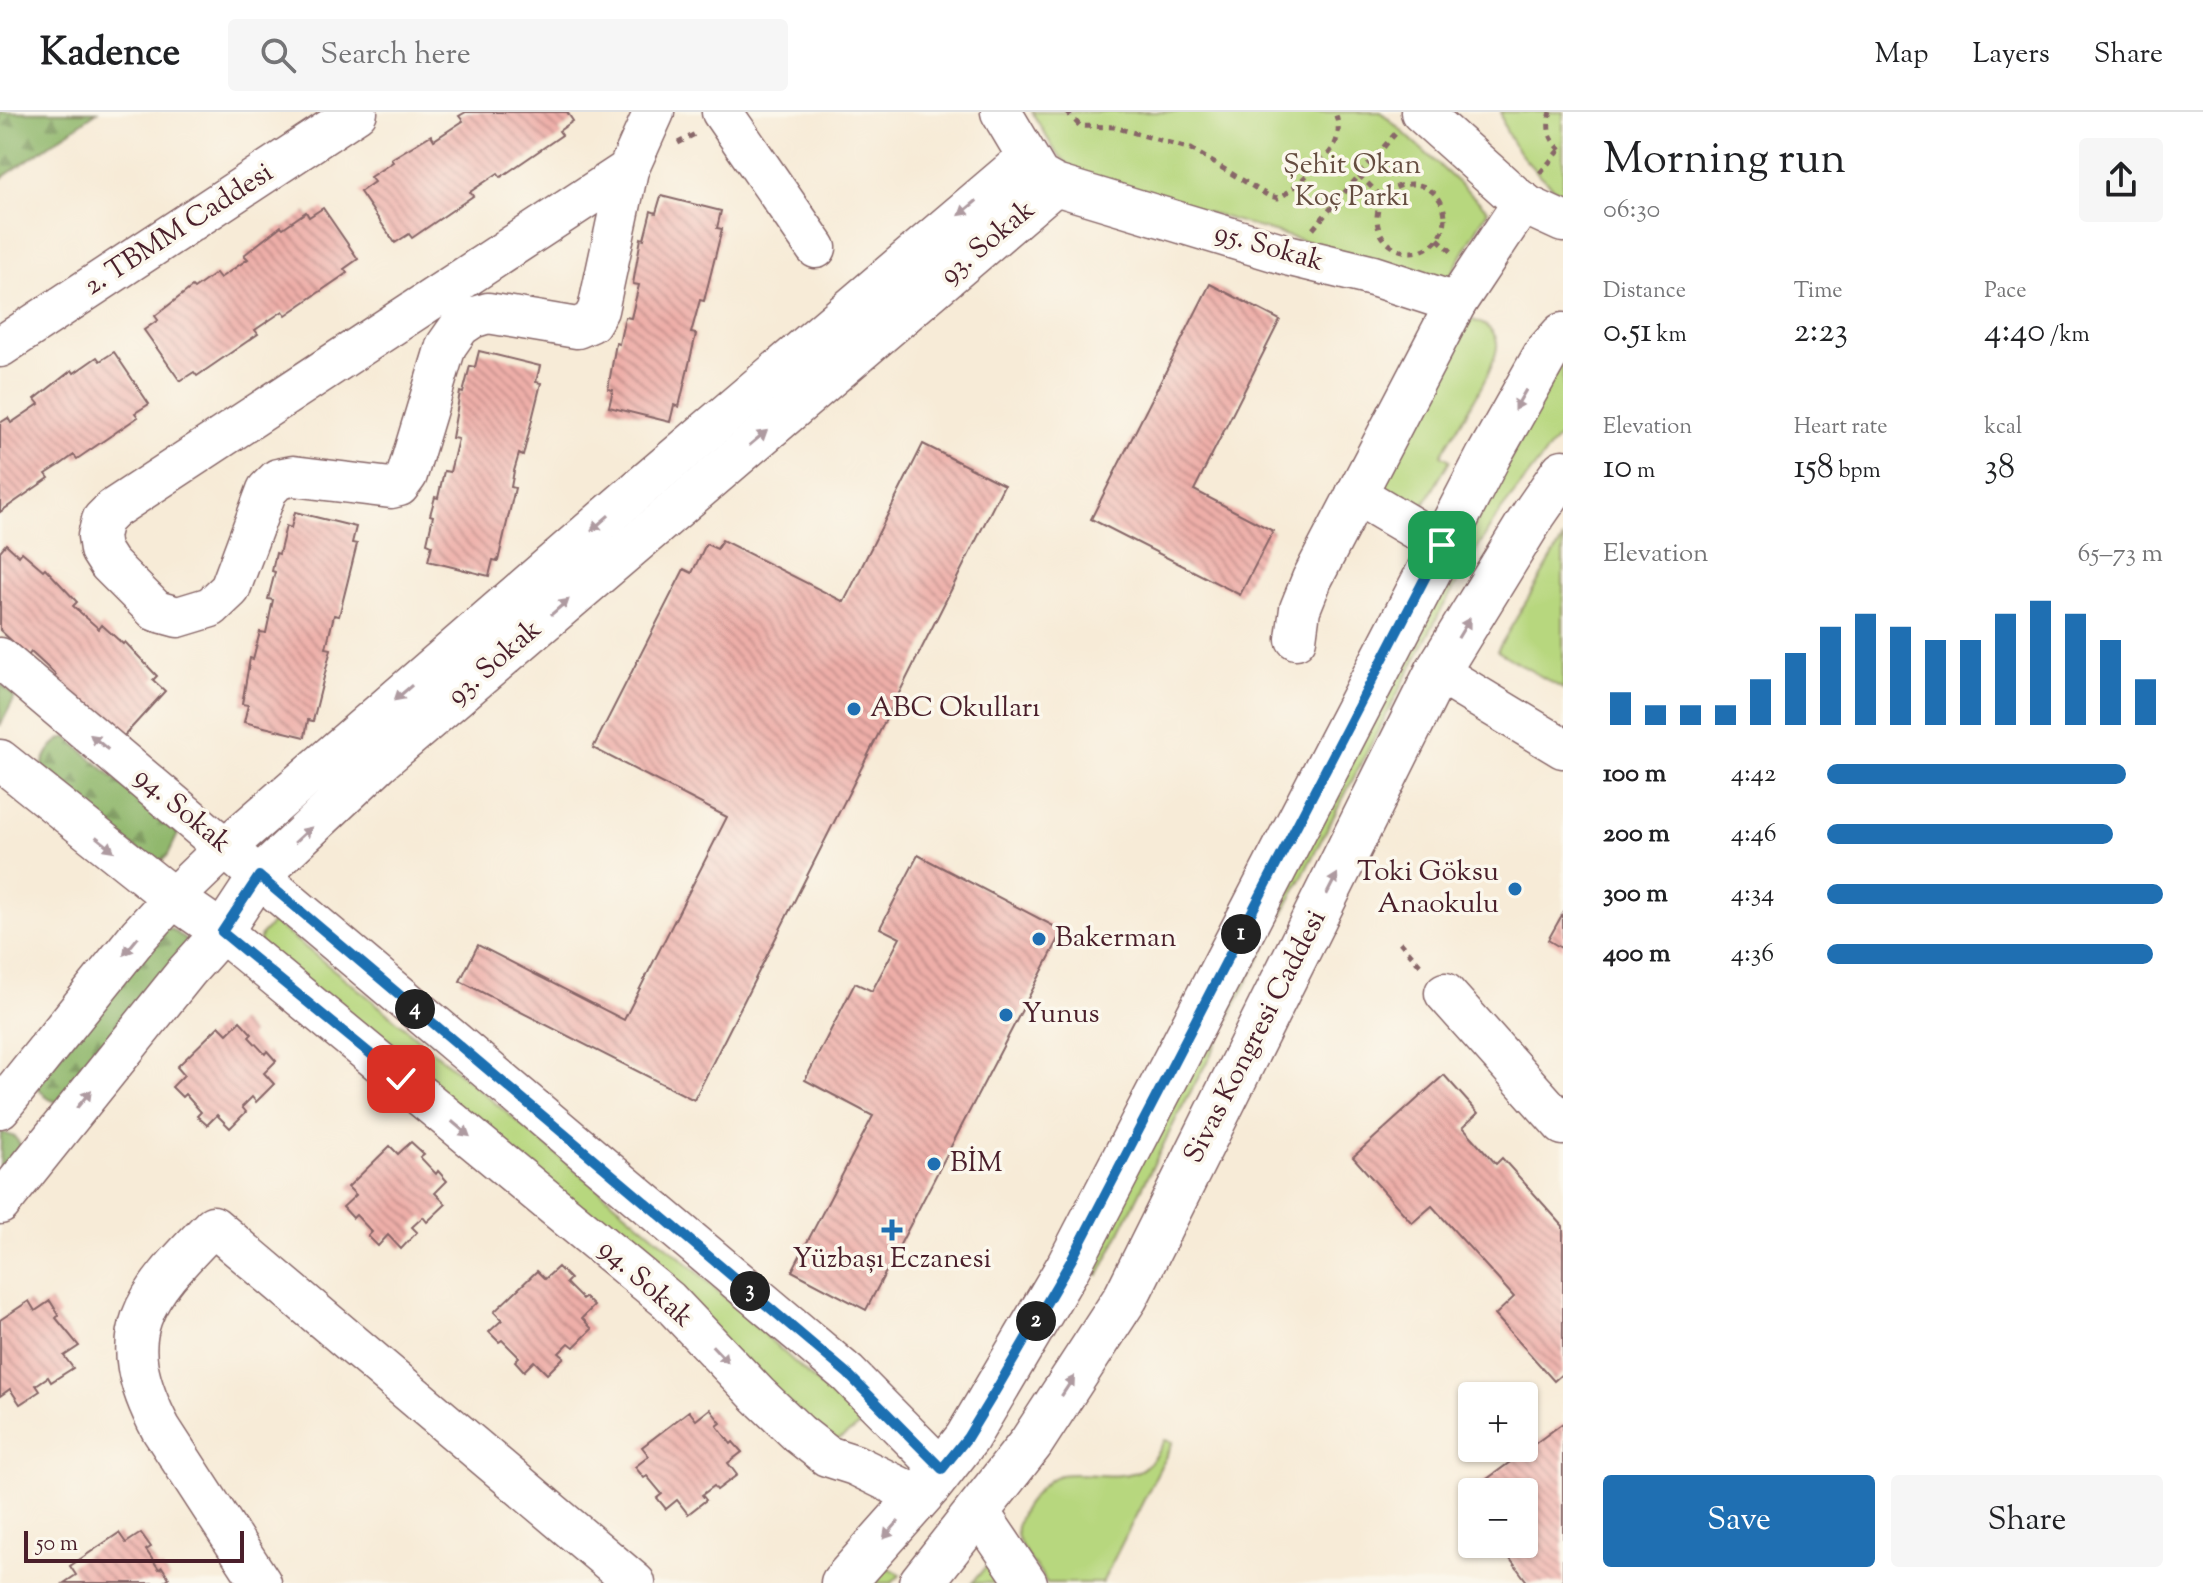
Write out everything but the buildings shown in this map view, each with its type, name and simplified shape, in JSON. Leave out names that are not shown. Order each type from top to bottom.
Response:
[{"type":"main road","points":[[843,1583],[942,1469],[996,1390],[1072,1259],[1442,545],[1546,354],[1563,335]]},
{"type":"main road","name":"Sivas Kongresi Caddesi","points":[[921,1583],[979,1512],[1044,1423],[1126,1297],[1437,672],[1563,472]]},
{"type":"main road","points":[[996,1390],[1044,1423]]},
{"type":"main road","points":[[942,1469],[1006,1476]]},
{"type":"street","name":"2. TBMM Caddesi","points":[[0,347],[357,112]]},
{"type":"street","points":[[628,170],[113,509],[102,520],[98,536],[100,550],[109,564],[156,611],[178,617],[196,614],[211,607],[230,589],[267,490],[278,479],[293,476],[391,488],[399,486],[407,475],[446,346],[460,326],[488,313],[577,328],[591,322],[598,310],[628,170],[654,112]]},
{"type":"street","points":[[722,112],[816,248]]},
{"type":"street","name":"95. Sokak","points":[[1001,112],[1039,176],[1055,185],[1291,256],[1373,276],[1456,303]]},
{"type":"street","points":[[1409,122],[1538,210],[1563,251]]},
{"type":"street","name":"93. Sokak","points":[[0,1204],[187,971],[222,932],[259,876],[655,501],[1027,158]]},
{"type":"street","name":"93. Sokak","points":[[0,1107],[173,898],[225,848],[655,501],[1055,185]]},
{"type":"street","points":[[1296,639],[1300,609],[1312,579],[1456,303],[1538,210]]},
{"type":"street","points":[[1356,494],[1442,545]]},
{"type":"street","name":"94. Sokak","points":[[0,658],[848,1374],[942,1469]]},
{"type":"street","points":[[1437,672],[1563,748]]},
{"type":"street","name":"94. Sokak","points":[[0,760],[173,898],[222,932],[668,1300],[758,1395],[827,1456],[855,1465],[942,1469]]},
{"type":"street","points":[[1445,993],[1563,1125]]},
{"type":"street","points":[[0,1107],[47,1144]]},
{"type":"street","points":[[261,1583],[161,1429],[149,1407],[135,1357],[140,1318],[156,1289],[165,1275],[213,1226],[635,1583]]},
{"type":"street","points":[[979,1512],[1027,1583]]},
{"type":"path","points":[[1067,112],[1080,126],[1114,127],[1191,149],[1267,195],[1278,198],[1332,153],[1340,125],[1335,112]]},
{"type":"path","points":[[1551,112],[1549,132],[1553,142],[1563,151]]},
{"type":"path","points":[[1291,256],[1359,175],[1409,122]]},
{"type":"path","points":[[1359,175],[1383,198]]},
{"type":"path","points":[[1401,186],[1422,186],[1432,191],[1444,210],[1442,233],[1426,249],[1415,252],[1392,246],[1385,239],[1377,219],[1383,198],[1401,186]]},
{"type":"green space","points":[[0,112],[97,112],[0,179]]},
{"type":"green space","name":"Şehit Okan Koç Parkı","points":[[1032,112],[1381,112],[1488,210],[1446,283],[1078,174],[1055,151]]},
{"type":"green space","points":[[1501,112],[1563,112],[1563,195],[1533,169],[1516,147]]},
{"type":"green space","points":[[1464,319],[1480,323],[1493,333],[1497,343],[1496,353],[1475,399],[1441,455],[1450,460],[1420,512],[1373,485]]},
{"type":"green space","points":[[1563,358],[1563,431],[1497,516],[1440,612],[1180,1111],[1099,1275],[1081,1268]]},
{"type":"green space","points":[[1563,539],[1563,689],[1497,651]]},
{"type":"green space","points":[[0,683],[15,697],[0,726]]},
{"type":"green space","points":[[67,737],[178,834],[168,855],[158,865],[40,776],[48,752]]},
{"type":"green space","points":[[273,922],[367,996],[693,1268],[860,1423],[854,1430],[835,1442],[258,948],[261,935]]},
{"type":"green space","points":[[165,927],[191,944],[61,1104],[49,1099],[35,1085]]},
{"type":"green space","points":[[1,1132],[15,1137],[23,1149],[0,1187]]},
{"type":"green space","points":[[1164,1440],[1173,1442],[1102,1583],[1047,1583],[1018,1539],[1019,1519],[1036,1493],[1050,1479],[1061,1475],[1136,1472],[1153,1459]]},
{"type":"green space","points":[[988,1564],[1001,1583],[972,1583]]},
{"type":"green space","points":[[888,1567],[900,1575],[892,1583],[871,1583]]},
{"type":"place","name":"ABC Okulları","points":[[854,709]]},
{"type":"place","name":"Toki Göksu Anaokulu","points":[[1515,889]]},
{"type":"place","name":"Bakerman","points":[[1039,939]]},
{"type":"place","name":"Yunus","points":[[1006,1015]]},
{"type":"place","name":"BİM","points":[[934,1164]]},
{"type":"place","name":"Yüzbaşı Eczanesi","points":[[892,1230]]},
{"type":"route","points":[[401,1079],[222,932],[259,876],[848,1374],[942,1469],[967,1438],[1072,1259],[1442,545]]}]
